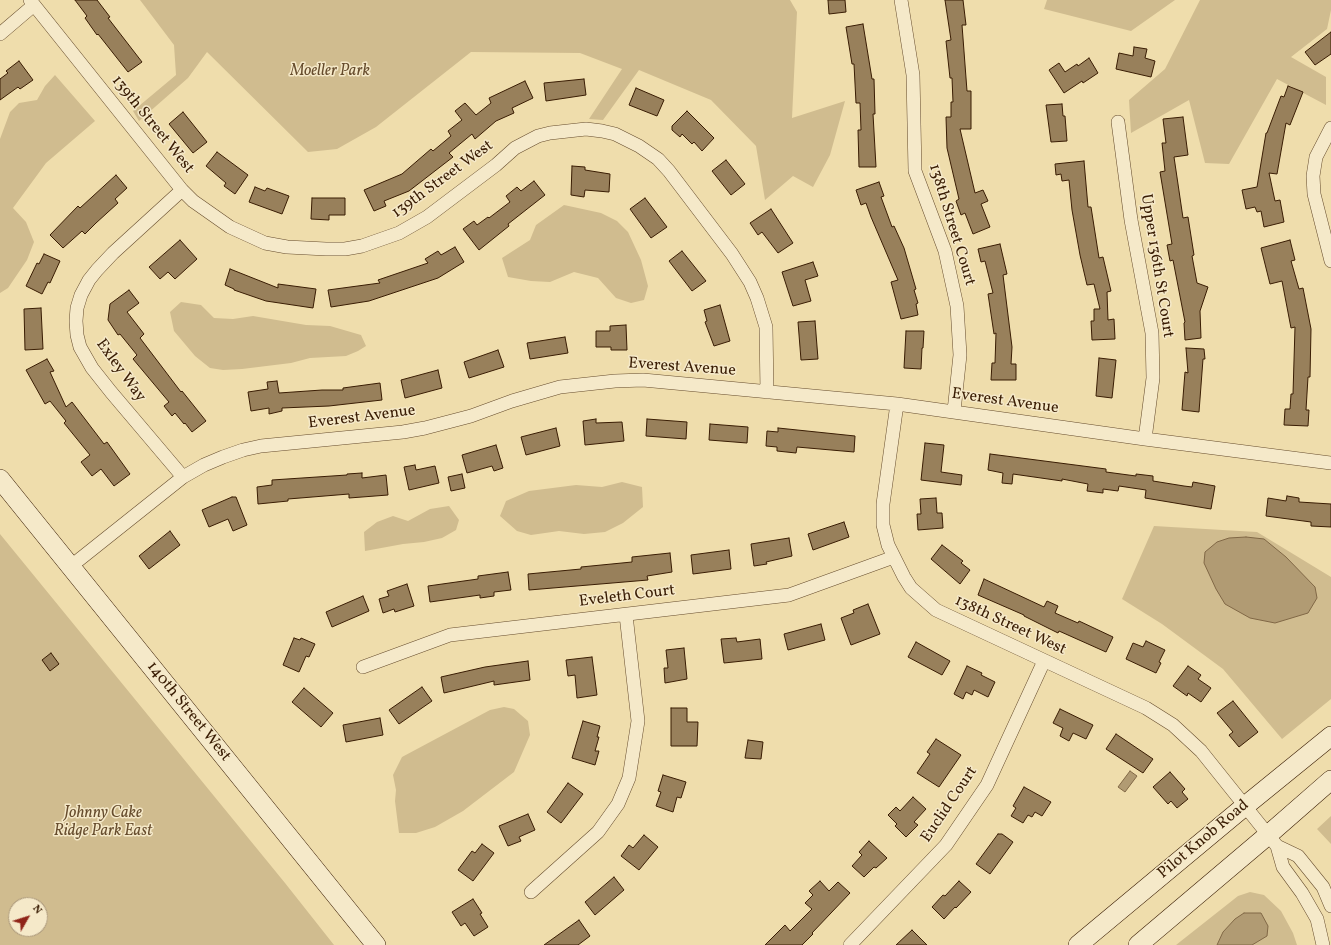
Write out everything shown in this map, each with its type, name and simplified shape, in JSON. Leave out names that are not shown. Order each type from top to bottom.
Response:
[{"type":"street","name":"138th Street Court","points":[[901,0],[913,75],[915,171],[945,252],[957,306],[960,355],[954,411]]},
{"type":"street","points":[[0,34],[32,2]]},
{"type":"street","name":"139th Street West","points":[[32,2],[182,190],[193,201],[230,227],[264,243],[286,248],[351,248],[379,241],[400,233],[414,225],[496,165],[515,148],[538,136],[550,133],[586,129],[615,134],[647,151],[658,159],[669,171],[732,254],[750,282],[757,298],[766,327],[767,392]]},
{"type":"street","name":"Upper 136th St Court","points":[[1118,122],[1131,220],[1152,333],[1153,378],[1145,439]]},
{"type":"street","points":[[1331,128],[1316,158],[1313,176],[1314,194],[1331,261]]},
{"type":"street","name":"Exley Way","points":[[182,190],[113,253],[97,270],[89,280],[81,295],[77,308],[76,321],[80,347],[92,368],[183,477]]},
{"type":"street","name":"Everest Avenue","points":[[70,567],[183,477],[204,465],[243,450],[261,446],[403,432],[425,428],[471,416],[512,401],[560,387],[615,381],[643,380],[897,404],[1145,439],[1331,462]]},
{"type":"street","name":"138th Street West","points":[[897,404],[883,504],[883,524],[888,545],[911,588],[936,610],[1146,708],[1173,725],[1201,751],[1273,840]]},
{"type":"street","name":"140th Street West","points":[[0,479],[376,945]]},
{"type":"street","name":"Eveleth Court","points":[[363,667],[450,635],[789,595],[894,557]]},
{"type":"street","points":[[531,892],[598,832],[618,804],[629,778],[638,721],[626,615]]},
{"type":"street","name":"Euclid Court","points":[[850,945],[946,845],[987,785],[1044,661]]},
{"type":"street","name":"Pilot Knob Road","points":[[1078,945],[1331,736]]},
{"type":"street","points":[[1138,945],[1273,840],[1331,780]]},
{"type":"street","points":[[1273,840],[1298,856],[1323,887],[1331,906]]},
{"type":"street","points":[[1273,840],[1283,867],[1306,899],[1317,919],[1325,926],[1323,945]]},
{"type":"green space","name":"Moeller Park","points":[[140,0],[790,0],[797,12],[792,118],[845,101],[830,155],[813,187],[793,176],[765,200],[756,146],[711,100],[639,70],[603,120],[589,119],[622,69],[580,53],[471,52],[376,127],[337,149],[308,152],[207,52],[188,78],[139,121],[133,111],[176,75],[174,45]]},
{"type":"green space","points":[[1047,0],[1175,0],[1131,31],[1044,9]]},
{"type":"green space","points":[[1200,0],[1331,0],[1331,10],[1327,29],[1291,57],[1326,77],[1326,105],[1277,79],[1229,164],[1205,163],[1189,100],[1131,133],[1129,100],[1165,69]]},
{"type":"green space","points":[[55,75],[95,121],[46,163],[13,208],[26,222],[34,242],[27,260],[8,288],[0,293],[0,139],[10,112],[19,103],[37,100],[45,86]]},
{"type":"green space","points":[[564,205],[601,213],[617,221],[628,232],[641,260],[648,286],[644,300],[631,303],[616,298],[598,278],[574,272],[550,282],[531,281],[508,277],[502,258],[530,240],[536,225]]},
{"type":"green space","points":[[181,302],[201,305],[214,318],[233,319],[253,316],[306,325],[330,326],[361,335],[366,346],[346,356],[310,358],[291,363],[242,369],[223,370],[210,368],[195,356],[174,331],[170,312]]},
{"type":"green space","points":[[622,482],[642,487],[643,507],[623,523],[605,532],[584,534],[559,531],[531,535],[517,531],[500,516],[506,501],[529,491],[576,485],[602,487]]},
{"type":"green space","points":[[449,506],[459,520],[456,530],[442,538],[365,551],[364,532],[377,522],[393,516],[408,521],[430,509]]},
{"type":"green space","points":[[1154,526],[1257,532],[1331,577],[1331,699],[1282,739],[1223,669],[1162,624],[1122,599]]},
{"type":"green space","name":"Johnny Cake Ridge Park East","points":[[0,534],[285,883],[334,945],[0,945]]},
{"type":"green space","points":[[504,707],[514,709],[528,721],[530,735],[514,772],[463,811],[435,827],[416,833],[399,833],[395,801],[396,790],[393,775],[402,757],[490,710]]},
{"type":"green space","points":[[1331,816],[1331,844],[1317,829]]},
{"type":"green space","points":[[1250,892],[1264,895],[1281,911],[1293,933],[1297,945],[1176,945],[1238,896]]},
{"type":"shaded area","points":[[1246,537],[1264,539],[1286,557],[1315,587],[1317,598],[1308,613],[1275,623],[1250,618],[1225,604],[1204,563],[1205,552],[1217,542],[1229,538]]},
{"type":"shaded area","points":[[1130,771],[1137,776],[1125,792],[1118,787]]},
{"type":"shaded area","points":[[1244,913],[1261,913],[1268,926],[1267,936],[1252,945],[1217,945],[1223,932],[1235,919]]},
{"type":"building","points":[[75,0],[97,0],[110,17],[108,18],[142,62],[128,72],[98,34],[97,35],[85,18],[87,16]]},
{"type":"building","points":[[828,0],[845,0],[846,12],[829,14]]},
{"type":"building","points":[[945,0],[963,0],[966,25],[962,25],[967,91],[971,91],[971,129],[960,129],[975,193],[983,190],[988,201],[981,204],[990,227],[973,234],[965,213],[961,215],[956,201],[959,199],[947,148],[946,117],[951,117],[951,102],[953,102],[952,78],[950,78],[946,41],[951,40]]},
{"type":"building","points":[[863,24],[872,79],[874,79],[875,114],[873,114],[876,167],[859,167],[858,130],[861,130],[860,103],[856,103],[854,64],[852,64],[846,27]]},
{"type":"building","points":[[1331,32],[1331,54],[1315,65],[1305,52]]},
{"type":"building","points":[[1134,47],[1147,49],[1145,58],[1155,61],[1151,77],[1116,69],[1119,53],[1133,56]]},
{"type":"building","points":[[1089,58],[1098,73],[1083,83],[1082,81],[1064,93],[1049,70],[1059,63],[1065,72],[1077,64],[1078,66]]},
{"type":"building","points":[[19,61],[33,80],[20,89],[18,87],[0,100],[0,79],[8,73],[6,71]]},
{"type":"building","points":[[584,79],[586,95],[546,101],[544,83]]},
{"type":"building","points":[[525,81],[533,98],[512,108],[514,113],[496,121],[475,139],[472,134],[449,153],[453,157],[409,191],[384,201],[386,206],[374,211],[364,190],[402,174],[431,149],[433,151],[451,136],[448,131],[462,120],[455,111],[465,103],[476,115],[491,103],[489,98]]},
{"type":"building","points":[[1288,86],[1303,92],[1290,125],[1286,123],[1277,174],[1269,173],[1275,201],[1280,200],[1284,222],[1264,227],[1261,211],[1257,212],[1255,207],[1246,209],[1242,190],[1257,187],[1266,133],[1281,96],[1284,97]]},
{"type":"building","points":[[636,88],[664,100],[657,116],[629,105]]},
{"type":"building","points":[[1062,104],[1063,116],[1065,116],[1067,141],[1051,142],[1046,105]]},
{"type":"building","points":[[687,111],[714,138],[702,151],[694,142],[692,144],[682,134],[680,137],[672,130],[672,126]]},
{"type":"building","points":[[183,112],[207,142],[193,153],[169,124]]},
{"type":"building","points":[[1183,117],[1188,155],[1174,157],[1183,218],[1188,217],[1194,255],[1192,256],[1197,283],[1208,287],[1200,311],[1201,338],[1185,340],[1185,322],[1173,260],[1170,261],[1167,245],[1172,244],[1160,172],[1165,171],[1162,143],[1166,143],[1163,119]]},
{"type":"building","points":[[217,152],[248,175],[235,194],[224,186],[226,183],[206,166]]},
{"type":"building","points":[[726,160],[745,184],[731,195],[712,171]]},
{"type":"building","points":[[1084,161],[1088,207],[1091,207],[1099,258],[1103,257],[1111,291],[1107,292],[1108,320],[1114,319],[1115,339],[1092,340],[1091,321],[1094,321],[1094,309],[1100,309],[1094,284],[1087,285],[1072,210],[1069,180],[1062,181],[1061,174],[1056,175],[1055,164]]},
{"type":"building","points":[[572,166],[585,167],[585,170],[610,174],[609,192],[585,190],[584,197],[571,195]]},
{"type":"building","points":[[116,175],[127,188],[115,199],[118,203],[85,234],[82,231],[63,248],[50,235],[78,206],[80,208]]},
{"type":"building","points":[[534,181],[545,195],[508,224],[509,226],[479,250],[463,229],[474,221],[477,225],[488,217],[489,218],[510,202],[506,196],[517,187],[521,191]]},
{"type":"building","points":[[879,182],[884,196],[881,197],[892,227],[894,226],[904,248],[916,289],[914,290],[918,303],[916,304],[918,315],[901,319],[891,282],[898,280],[866,203],[861,205],[856,190]]},
{"type":"building","points":[[255,187],[265,191],[267,188],[289,196],[282,214],[249,202]]},
{"type":"building","points":[[312,198],[345,198],[345,215],[329,215],[329,220],[311,219]]},
{"type":"building","points":[[645,198],[667,227],[651,238],[630,209]]},
{"type":"building","points":[[771,209],[793,243],[778,253],[762,232],[758,235],[750,223]]},
{"type":"building","points":[[180,240],[197,259],[175,279],[168,272],[160,279],[149,267]]},
{"type":"building","points":[[1290,240],[1295,260],[1291,261],[1299,289],[1303,288],[1311,329],[1310,377],[1308,377],[1306,410],[1309,410],[1308,426],[1284,425],[1285,409],[1290,409],[1291,394],[1293,394],[1295,327],[1291,328],[1282,281],[1270,284],[1261,248]]},
{"type":"building","points":[[1000,244],[1007,274],[1003,275],[1012,347],[1011,364],[1016,364],[1016,380],[991,380],[992,363],[995,363],[996,333],[994,334],[988,294],[993,293],[985,261],[981,262],[978,249]]},
{"type":"building","points":[[455,247],[464,262],[438,278],[369,301],[331,307],[328,290],[380,283],[378,280],[428,263],[425,259],[438,251],[441,255]]},
{"type":"building","points":[[682,251],[706,281],[692,291],[669,261]]},
{"type":"building","points":[[44,254],[60,261],[50,283],[48,282],[42,294],[26,286],[37,263],[39,264]]},
{"type":"building","points":[[813,262],[818,276],[805,280],[811,301],[793,306],[782,272]]},
{"type":"building","points":[[230,269],[278,288],[278,284],[316,289],[313,308],[266,301],[234,290],[225,285]]},
{"type":"building","points":[[129,290],[139,303],[127,312],[144,334],[140,338],[181,392],[182,391],[206,421],[192,432],[175,413],[172,416],[164,406],[169,402],[133,359],[137,355],[120,334],[118,335],[108,320],[110,304]]},
{"type":"building","points":[[720,305],[730,341],[714,346],[705,322],[707,321],[704,310]]},
{"type":"building","points":[[41,308],[43,349],[25,350],[24,309]]},
{"type":"building","points":[[815,321],[818,359],[801,360],[798,322]]},
{"type":"building","points":[[626,325],[627,350],[611,350],[611,347],[596,347],[596,331],[610,331],[610,326]]},
{"type":"building","points":[[906,331],[924,331],[921,369],[904,368]]},
{"type":"building","points":[[565,337],[568,353],[530,359],[527,343]]},
{"type":"building","points":[[1186,348],[1204,349],[1205,359],[1203,359],[1199,412],[1182,410],[1185,372],[1188,373]]},
{"type":"building","points":[[498,350],[504,367],[469,378],[464,362]]},
{"type":"building","points":[[1099,358],[1116,360],[1112,398],[1096,396]]},
{"type":"building","points":[[47,359],[54,371],[50,372],[66,407],[72,402],[104,444],[107,442],[130,474],[114,486],[101,469],[92,476],[81,462],[90,455],[64,423],[66,421],[50,401],[45,404],[26,370]]},
{"type":"building","points":[[438,370],[442,388],[405,398],[401,380]]},
{"type":"building","points":[[277,381],[279,393],[343,390],[343,388],[380,383],[382,400],[329,406],[282,408],[282,411],[269,414],[269,408],[251,411],[248,392],[268,389],[267,382]]},
{"type":"building","points":[[596,419],[596,423],[622,422],[624,441],[585,445],[583,421]]},
{"type":"building","points":[[647,419],[687,422],[686,439],[646,436]]},
{"type":"building","points":[[710,424],[748,427],[747,443],[709,440]]},
{"type":"building","points":[[556,428],[560,446],[526,455],[521,437]]},
{"type":"building","points":[[778,428],[855,436],[854,452],[797,447],[796,453],[777,451],[777,447],[766,446],[767,431],[778,432]]},
{"type":"building","points":[[925,443],[944,445],[941,472],[962,475],[961,485],[921,480]]},
{"type":"building","points":[[496,445],[503,468],[494,471],[492,466],[467,473],[462,455]]},
{"type":"building","points":[[990,454],[1106,469],[1106,472],[1136,476],[1136,474],[1153,476],[1153,481],[1184,486],[1192,487],[1193,482],[1215,486],[1211,509],[1145,498],[1146,490],[1119,486],[1118,491],[1103,489],[1103,493],[1087,491],[1088,484],[1062,479],[1062,481],[1013,474],[1012,484],[1002,483],[1003,473],[988,470]]},
{"type":"building","points":[[415,465],[416,470],[435,466],[439,483],[409,490],[404,467]]},
{"type":"building","points":[[362,473],[362,478],[386,475],[388,495],[349,498],[349,494],[288,499],[288,501],[258,504],[257,487],[272,485],[272,480]]},
{"type":"building","points":[[462,474],[465,488],[451,491],[448,477]]},
{"type":"building","points":[[1287,496],[1299,498],[1299,502],[1331,504],[1331,527],[1311,526],[1311,522],[1266,516],[1268,498],[1286,501]]},
{"type":"building","points":[[232,497],[236,497],[247,525],[233,531],[228,519],[209,527],[202,510]]},
{"type":"building","points":[[936,498],[937,513],[942,513],[943,528],[918,530],[917,514],[921,514],[920,499]]},
{"type":"building","points":[[844,522],[849,537],[813,550],[808,534]]},
{"type":"building","points":[[170,531],[180,545],[149,569],[139,556]]},
{"type":"building","points":[[789,538],[792,556],[766,562],[767,564],[754,566],[751,544]]},
{"type":"building","points":[[942,545],[963,561],[961,563],[970,570],[960,584],[931,559]]},
{"type":"building","points":[[729,550],[731,569],[693,574],[691,555]]},
{"type":"building","points":[[670,553],[672,572],[647,576],[648,580],[529,590],[528,574],[632,562],[632,557]]},
{"type":"building","points":[[508,572],[511,590],[494,592],[494,596],[480,598],[480,595],[430,602],[428,586],[478,579],[478,576]]},
{"type":"building","points":[[984,579],[1044,607],[1047,601],[1058,606],[1055,613],[1078,623],[1079,621],[1113,637],[1106,652],[1059,631],[1058,633],[1024,615],[978,595]]},
{"type":"building","points":[[407,584],[414,606],[395,612],[394,609],[383,613],[379,599],[389,596],[387,591]]},
{"type":"building","points":[[363,596],[369,611],[332,627],[326,612]]},
{"type":"building","points":[[868,604],[880,634],[851,645],[841,618],[854,613],[853,610]]},
{"type":"building","points":[[821,624],[825,640],[788,650],[784,634]]},
{"type":"building","points":[[294,638],[300,640],[301,638],[315,644],[309,657],[306,656],[299,672],[283,665]]},
{"type":"building","points":[[736,638],[737,642],[760,639],[762,659],[724,663],[721,639]]},
{"type":"building","points":[[1146,641],[1165,650],[1159,662],[1161,663],[1156,673],[1126,659],[1133,643],[1143,647]]},
{"type":"building","points":[[916,642],[950,661],[942,675],[908,657]]},
{"type":"building","points":[[684,648],[687,679],[665,683],[664,668],[668,668],[666,650]]},
{"type":"building","points":[[51,653],[59,664],[50,671],[42,660]]},
{"type":"building","points":[[592,657],[597,695],[577,698],[575,675],[568,676],[566,660]]},
{"type":"building","points":[[528,661],[530,680],[494,685],[494,681],[444,693],[441,677],[485,667]]},
{"type":"building","points":[[967,666],[982,673],[981,675],[995,682],[988,697],[974,690],[972,695],[966,692],[963,699],[954,694]]},
{"type":"building","points":[[1188,666],[1201,675],[1198,679],[1211,688],[1201,702],[1188,693],[1187,696],[1173,686]]},
{"type":"building","points":[[422,687],[432,701],[399,724],[389,710]]},
{"type":"building","points":[[304,688],[333,713],[321,727],[292,702]]},
{"type":"building","points":[[1233,701],[1258,732],[1239,747],[1229,735],[1233,732],[1217,713]]},
{"type":"building","points":[[671,708],[687,708],[687,722],[698,722],[697,746],[671,746]]},
{"type":"building","points":[[1060,709],[1093,725],[1086,739],[1073,733],[1069,741],[1060,736],[1063,728],[1053,723]]},
{"type":"building","points":[[380,718],[383,735],[346,742],[343,725]]},
{"type":"building","points":[[583,721],[600,726],[595,751],[599,751],[595,765],[572,758]]},
{"type":"building","points":[[1116,734],[1153,759],[1143,773],[1106,749]]},
{"type":"building","points":[[936,739],[961,755],[939,787],[917,773],[930,754],[927,752]]},
{"type":"building","points":[[748,740],[763,742],[761,759],[745,758]]},
{"type":"building","points":[[1170,772],[1185,789],[1182,792],[1188,799],[1177,808],[1171,801],[1168,804],[1153,787]]},
{"type":"building","points":[[663,775],[686,782],[681,798],[677,797],[673,812],[656,806],[661,792],[658,791]]},
{"type":"building","points":[[568,783],[583,794],[561,823],[547,812]]},
{"type":"building","points":[[1024,787],[1051,802],[1042,816],[1035,812],[1032,817],[1028,815],[1023,823],[1011,816],[1016,808],[1013,806]]},
{"type":"building","points":[[913,797],[926,809],[914,822],[918,825],[906,837],[895,826],[897,824],[888,815],[896,807],[900,811]]},
{"type":"building","points":[[528,814],[535,830],[519,837],[521,841],[508,846],[499,826]]},
{"type":"building","points":[[998,834],[1002,834],[1013,842],[990,874],[976,864]]},
{"type":"building","points":[[644,835],[658,847],[639,870],[621,856],[629,845],[633,848]]},
{"type":"building","points":[[869,841],[887,858],[876,868],[874,867],[864,877],[852,866],[862,855],[859,852]]},
{"type":"building","points":[[482,844],[494,853],[473,881],[458,870],[472,851],[475,853]]},
{"type":"building","points":[[614,877],[624,890],[595,915],[585,902]]},
{"type":"building","points":[[820,881],[829,891],[838,882],[850,893],[802,945],[765,945],[785,925],[790,931],[812,909],[805,903],[813,895],[809,891]]},
{"type":"building","points":[[959,881],[971,892],[944,919],[932,907]]},
{"type":"building","points":[[473,899],[482,913],[480,914],[488,927],[474,936],[465,923],[461,926],[452,912]]},
{"type":"building","points":[[579,920],[590,936],[578,945],[544,945]]},
{"type":"building","points":[[912,930],[927,945],[896,945]]}]
